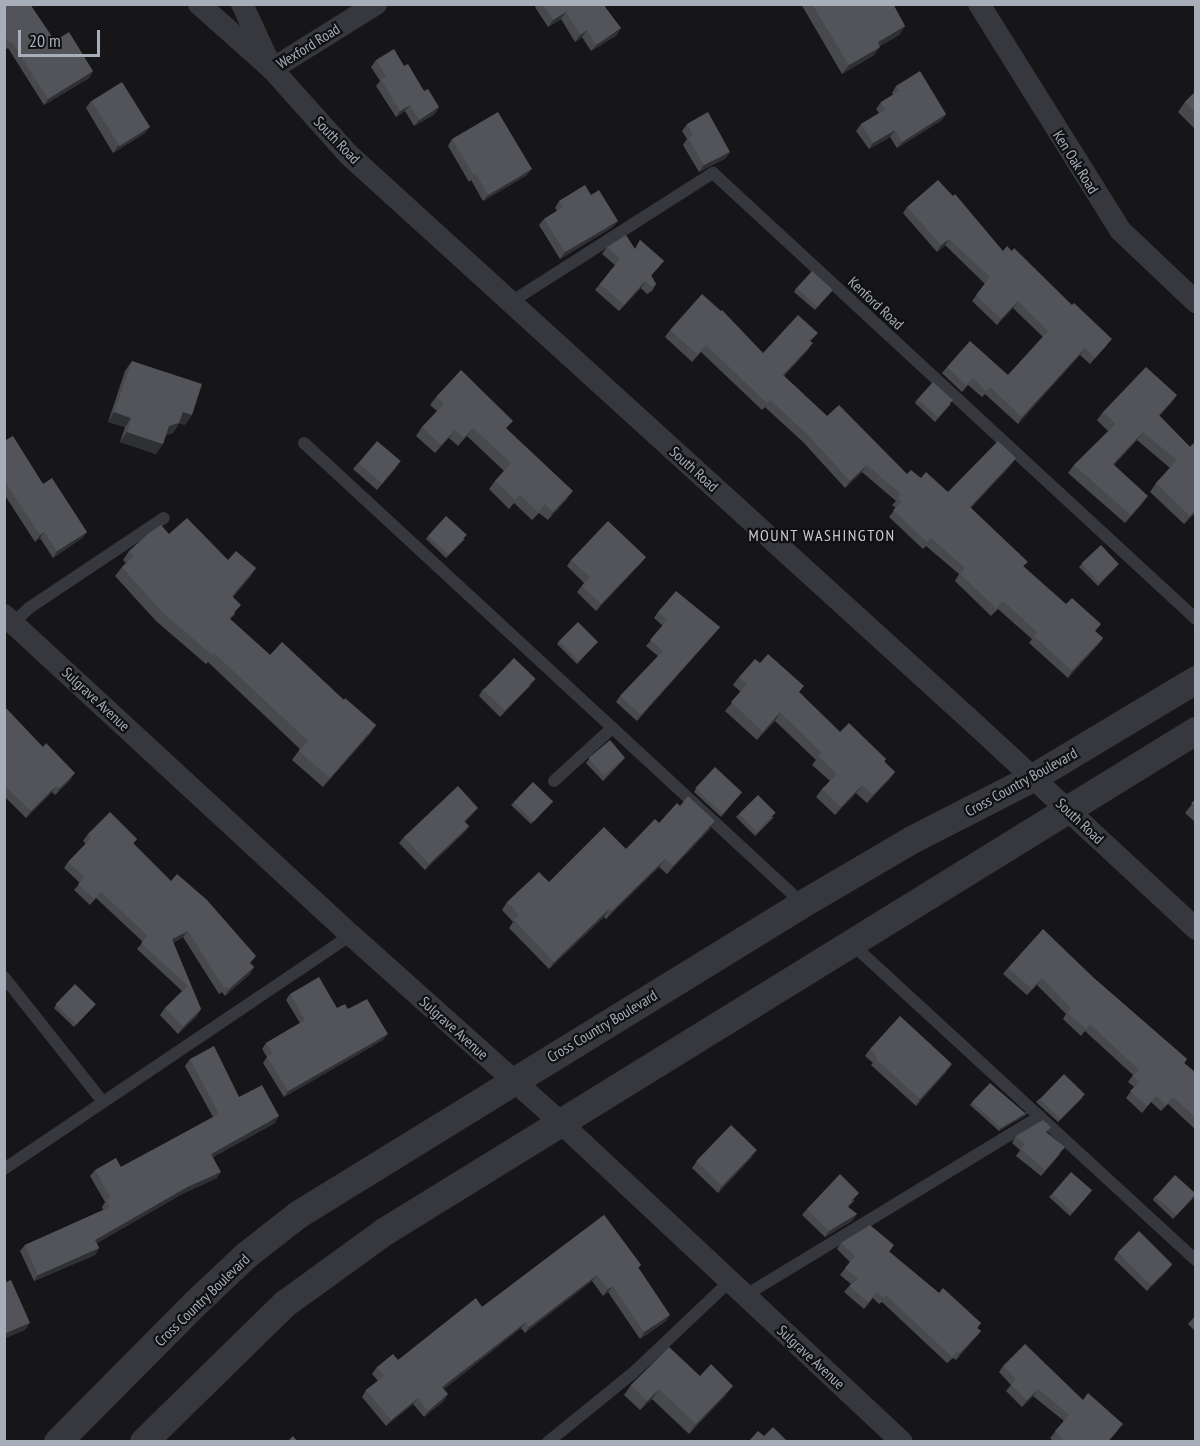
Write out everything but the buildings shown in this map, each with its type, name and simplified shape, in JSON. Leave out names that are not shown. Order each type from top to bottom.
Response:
[{"type":"street","name":"South Road","points":[[199,4],[272,69],[349,155],[1196,929]]},
{"type":"street","points":[[242,4],[272,69]]},
{"type":"street","name":"Wexford Road","points":[[272,69],[376,4]]},
{"type":"street","name":"Ken Oak Road","points":[[979,4],[1120,230],[1196,302]]},
{"type":"street","name":"Sulgrave Avenue","points":[[9,619],[351,935],[560,1122],[902,1442]]},
{"type":"street","name":"Cross Country Boulevard","points":[[58,1442],[222,1279],[298,1215],[512,1081],[803,904],[912,840],[1033,778],[1196,680]]},
{"type":"street","points":[[144,1442],[285,1304],[386,1231],[1196,731]]},
{"type":"lane","name":"Kenford Road","points":[[511,302],[713,173],[1196,619]]},
{"type":"lane","points":[[304,443],[803,904]]},
{"type":"lane","points":[[9,619],[164,518]]},
{"type":"lane","points":[[554,781],[612,728]]},
{"type":"lane","points":[[4,1169],[351,935]]},
{"type":"lane","points":[[852,943],[1196,1260]]},
{"type":"lane","points":[[4,976],[103,1102]]},
{"type":"lane","points":[[549,1441],[738,1288],[1040,1116]]},
{"type":"district","name":"MOUNT WASHINGTON","points":[[822,535]]}]
